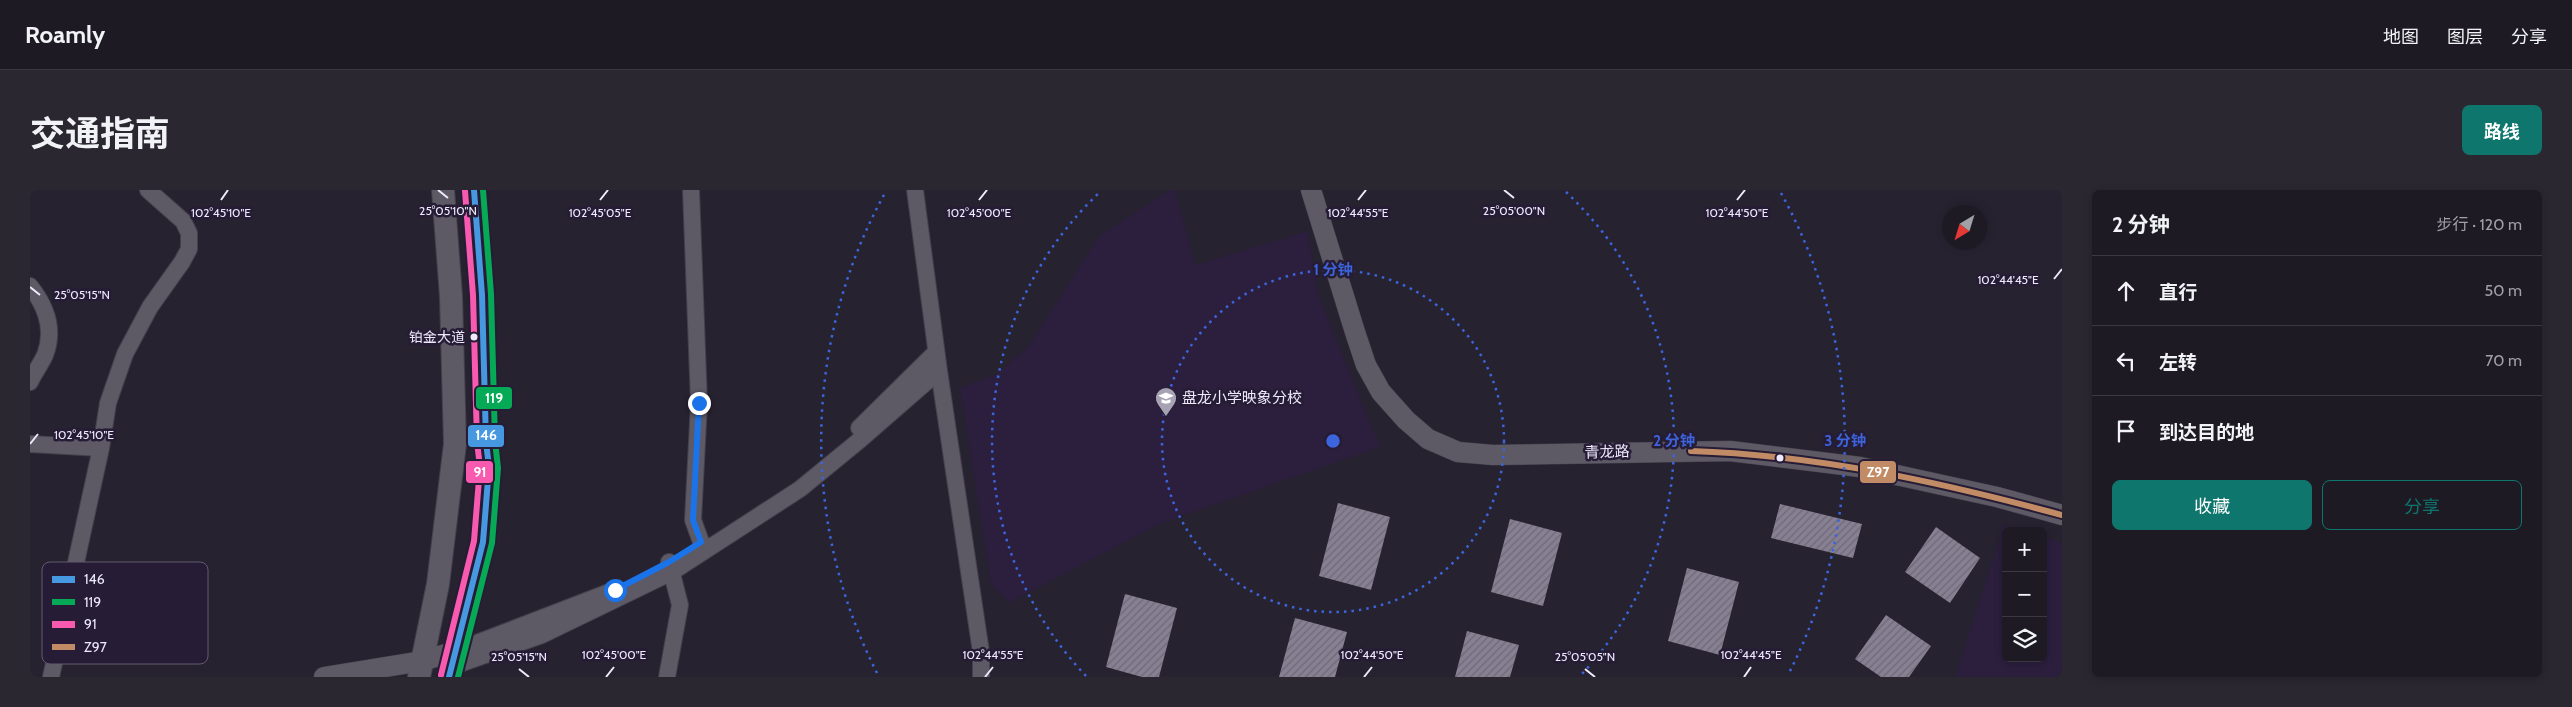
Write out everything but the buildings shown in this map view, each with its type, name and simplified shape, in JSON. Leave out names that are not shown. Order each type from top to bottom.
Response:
[{"type":"main road","points":[[418,672],[438,584],[456,444],[451,296],[444,190]]},
{"type":"main road","points":[[452,665],[473,588],[483,542],[489,468],[486,442],[482,295],[474,190]]},
{"type":"street","points":[[76,562],[101,448],[108,403],[125,354],[150,307],[189,249],[189,233],[183,221],[148,190]]},
{"type":"street","points":[[691,190],[699,403],[693,520],[701,542]]},
{"type":"street","points":[[914,190],[981,652],[981,677]]},
{"type":"street","name":"青龙路","points":[[1311,190],[1366,364],[1382,392],[1406,420],[1428,439],[1458,452],[1493,455],[1730,451],[1860,467],[1997,497],[2062,515]]},
{"type":"street","points":[[30,286],[43,302],[47,313],[48,340],[45,355],[30,382]]},
{"type":"street","points":[[671,567],[701,542],[793,482],[853,433],[936,352]]},
{"type":"street","points":[[324,677],[418,672],[452,665],[542,635],[671,567],[800,488],[861,439],[939,371]]},
{"type":"street","points":[[30,444],[101,448]]},
{"type":"street","points":[[667,677],[680,605],[671,567]]},
{"type":"street","points":[[51,677],[54,664]]},
{"type":"shaded area","name":"盘龙小学映象分校","points":[[1170,190],[1175,190],[1195,265],[1308,231],[1318,295],[1380,447],[1159,524],[1009,603],[991,584],[960,388],[997,374],[1028,347],[1099,236]]},
{"type":"shaded area","points":[[2002,531],[2002,662],[2047,662],[2047,538],[2062,543],[2062,677],[1955,677]]},
{"type":"transit line","name":"146","points":[[449,677],[483,542],[489,467],[486,442],[482,295],[474,190]]},
{"type":"transit line","name":"119","points":[[458,677],[492,543],[498,468],[495,441],[491,294],[483,190]]},
{"type":"transit line","name":"91","points":[[441,675],[474,541],[480,467],[477,442],[473,295],[465,191]]},
{"type":"transit line","name":"Z97","points":[[1691,451],[1785,458],[1832,464],[1924,481],[2062,515]]},
{"type":"place","name":"铂金大道","points":[[474,337]]},
{"type":"place","name":"盘龙小学映象分校","points":[[1166,417]]},
{"type":"route","points":[[615,590],[669,562],[701,542],[693,520],[699,403]]}]
